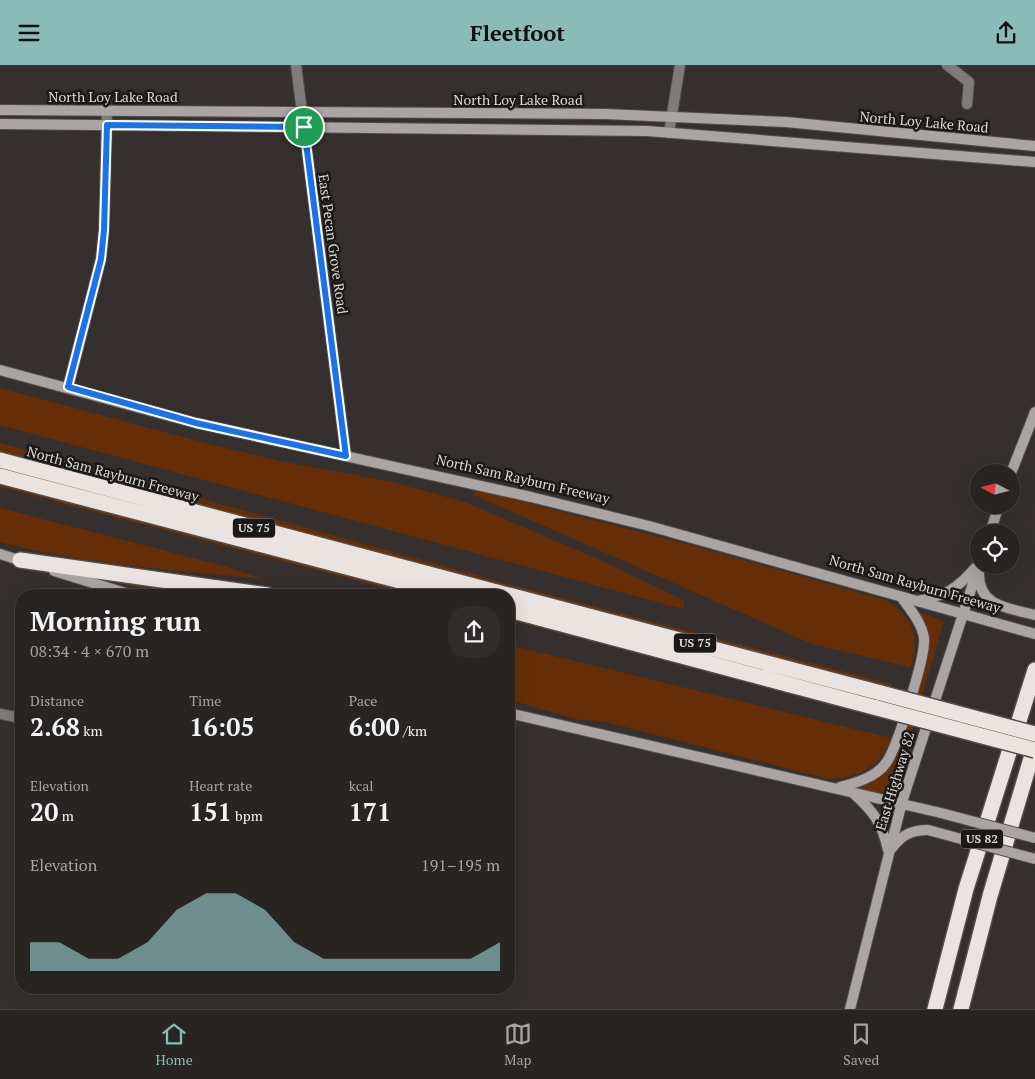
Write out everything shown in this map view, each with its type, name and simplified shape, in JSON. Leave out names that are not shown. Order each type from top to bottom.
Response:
[{"type":"highway","name":"North Sam Rayburn Freeway","points":[[0,460],[485,589]]},
{"type":"highway","name":"US 75","points":[[0,476],[430,589]]},
{"type":"highway","points":[[20,560],[225,589]]},
{"type":"highway","name":"North Sam Rayburn Freeway","points":[[515,597],[1035,734]]},
{"type":"highway","name":"US 75","points":[[515,612],[1035,750]]},
{"type":"highway","name":"US 82","points":[[936,1009],[966,889],[1035,670]]},
{"type":"highway","name":"US 82","points":[[961,1009],[990,896],[1035,745]]},
{"type":"main road","name":"North Loy Lake Road","points":[[0,110],[605,114],[786,123],[1035,147]]},
{"type":"main road","name":"North Loy Lake Road","points":[[0,124],[668,133],[1035,162]]},
{"type":"main road","name":"North Sam Rayburn Freeway","points":[[0,369],[196,423],[649,526],[1035,634]]},
{"type":"main road","points":[[1015,464],[1035,412]]},
{"type":"main road","points":[[0,554],[113,589]]},
{"type":"main road","points":[[917,601],[943,595],[955,589],[970,574]]},
{"type":"main road","name":"East Highway 82","points":[[850,1009],[902,802],[976,574]]},
{"type":"main road","points":[[980,574],[981,590],[991,601],[1000,606],[1035,615]]},
{"type":"main road","points":[[836,788],[872,775],[886,763],[894,748],[922,659],[924,639],[916,619],[902,598]]},
{"type":"main road","points":[[515,714],[698,758],[902,802],[1035,838]]},
{"type":"main road","points":[[851,791],[868,807],[879,821],[889,853]]},
{"type":"main road","points":[[889,853],[898,841],[909,832],[928,830],[1035,859]]},
{"type":"street","name":"East Pecan Grove Road","points":[[296,65],[346,456]]},
{"type":"street","points":[[668,133],[680,65]]},
{"type":"street","points":[[948,65],[969,83],[967,104]]},
{"type":"street","points":[[68,387],[101,259],[104,230],[108,111]]},
{"type":"street","points":[[0,714],[15,717]]},
{"type":"shaded area","points":[[0,388],[209,444],[280,461],[392,482],[465,502],[607,563],[685,601],[683,609],[0,425]]},
{"type":"shaded area","points":[[0,443],[509,584],[892,684],[883,715],[515,622],[515,589],[388,589],[0,487]]},
{"type":"shaded area","points":[[475,491],[705,549],[885,600],[902,613],[912,628],[915,646],[910,667],[812,644],[474,495]]},
{"type":"shaded area","points":[[0,508],[224,566],[264,579],[98,561],[32,550],[0,542]]},
{"type":"shaded area","points":[[100,576],[250,589],[140,589]]},
{"type":"shaded area","points":[[918,612],[944,621],[892,798],[857,788],[870,782],[884,768],[920,668]]},
{"type":"shaded area","points":[[515,646],[891,738],[881,756],[867,769],[849,776],[829,779],[602,721],[580,720],[515,702]]},
{"type":"route","points":[[107,125],[304,127],[346,456],[196,423],[68,387],[101,259],[104,230],[107,125]]}]
